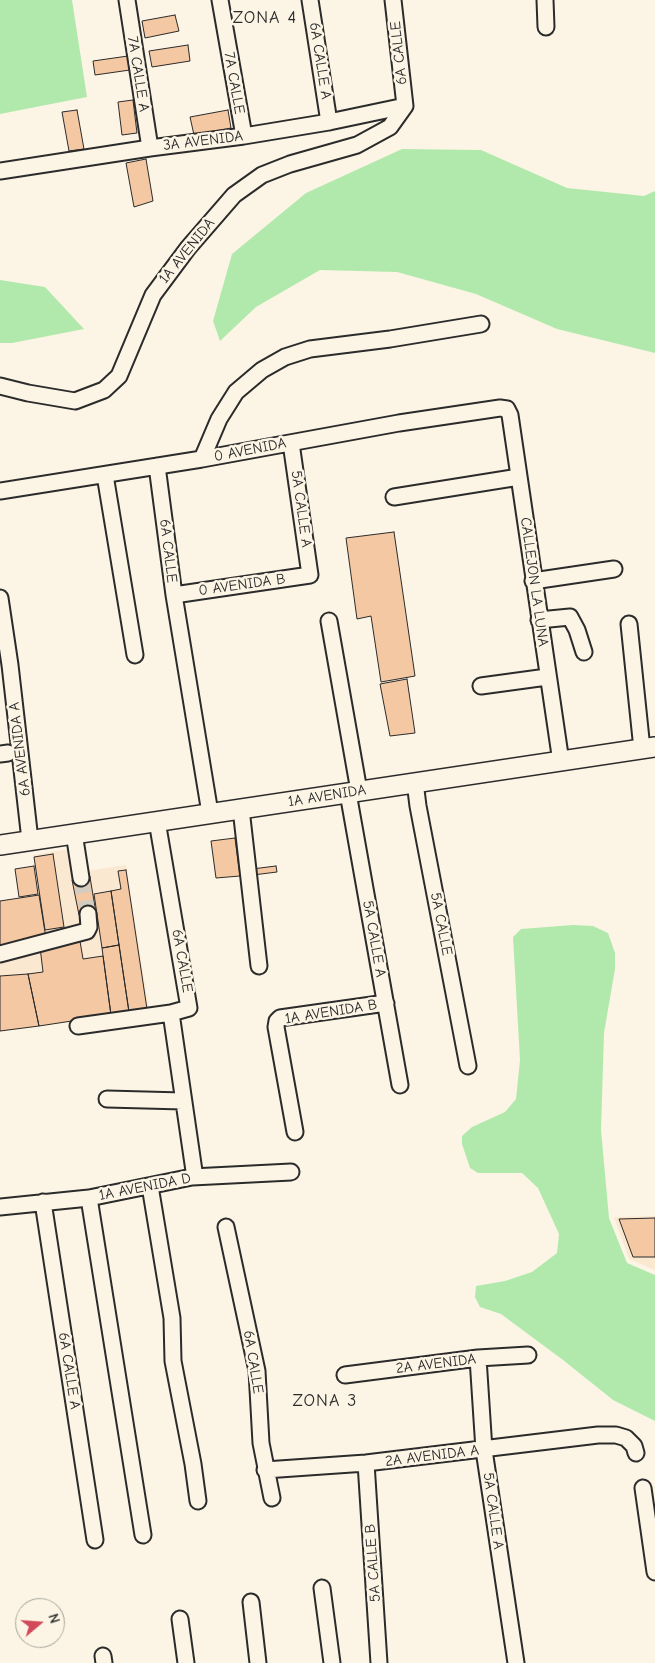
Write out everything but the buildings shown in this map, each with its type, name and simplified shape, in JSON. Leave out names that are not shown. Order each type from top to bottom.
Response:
[{"type":"main road","name":"1A AVENIDA","points":[[0,845],[648,748]]},
{"type":"street","name":"7A CALLE A","points":[[127,0],[150,148]]},
{"type":"street","name":"7A CALLE","points":[[220,0],[244,136]]},
{"type":"street","name":"6A CALLE A","points":[[310,0],[329,122]]},
{"type":"street","name":"6A CALLE","points":[[393,0],[405,106]]},
{"type":"street","points":[[545,0],[546,27]]},
{"type":"street","name":"3A AVENIDA","points":[[0,171],[244,136],[329,122],[405,106]]},
{"type":"street","name":"1A AVENIDA","points":[[0,386],[75,401],[104,390],[119,376],[153,295],[188,248],[234,195],[262,175],[290,164],[357,145],[390,127],[405,106]]},
{"type":"street","points":[[202,459],[219,419],[236,392],[262,370],[285,357],[310,350],[481,324]]},
{"type":"street","name":"0 AVENIDA","points":[[0,491],[202,459],[399,423],[500,408]]},
{"type":"street","name":"CALLEJON LA LUNA","points":[[500,408],[507,409],[510,415],[561,762]]},
{"type":"street","name":"5A CALLE A","points":[[291,443],[310,575]]},
{"type":"street","name":"6A CALLE","points":[[157,466],[174,595],[210,813]]},
{"type":"street","points":[[104,475],[134,655]]},
{"type":"street","points":[[394,498],[518,477]]},
{"type":"street","points":[[533,581],[614,569]]},
{"type":"street","name":"0 AVENIDA B","points":[[174,595],[310,575]]},
{"type":"street","name":"6A AVENIDA A","points":[[0,598],[10,665],[30,840]]},
{"type":"street","points":[[539,620],[570,617],[577,630],[584,652]]},
{"type":"street","points":[[329,621],[354,792]]},
{"type":"street","points":[[629,624],[648,748]]},
{"type":"street","points":[[480,686],[547,677]]},
{"type":"street","name":"5A CALLE","points":[[415,782],[468,1066]]},
{"type":"street","name":"5A CALLE A","points":[[354,792],[400,1085]]},
{"type":"street","points":[[241,808],[259,966]]},
{"type":"street","name":"6A CALLE","points":[[157,821],[189,1006],[186,1010],[171,1013],[194,1171],[192,1177]]},
{"type":"street","points":[[74,833],[81,878]]},
{"type":"street","points":[[0,954],[87,931],[89,927],[88,914]]},
{"type":"street","name":"1A AVENIDA B","points":[[295,1132],[276,1027],[277,1022],[280,1018],[386,1003]]},
{"type":"street","points":[[78,1026],[171,1013]]},
{"type":"street","points":[[107,1099],[183,1101]]},
{"type":"street","name":"1A AVENIDA D","points":[[0,1207],[89,1198],[192,1177],[291,1172]]},
{"type":"street","points":[[150,1186],[172,1318],[173,1361],[193,1464],[198,1501]]},
{"type":"street","points":[[89,1198],[143,1535]]},
{"type":"street","name":"6A CALLE A","points":[[43,1202],[95,1540]]},
{"type":"street","name":"6A CALLE","points":[[226,1227],[257,1371],[261,1443],[272,1498]]},
{"type":"street","name":"2A AVENIDA","points":[[345,1375],[478,1358],[528,1355]]},
{"type":"street","name":"5A CALLE A","points":[[478,1358],[484,1450],[516,1663]]},
{"type":"street","name":"2A AVENIDA A","points":[[265,1470],[366,1463],[598,1435],[616,1435],[626,1438],[634,1446],[636,1453]]},
{"type":"street","name":"5A CALLE B","points":[[366,1463],[379,1663]]},
{"type":"street","points":[[643,1488],[655,1572]]},
{"type":"street","points":[[322,1588],[332,1663]]},
{"type":"street","points":[[251,1602],[258,1663]]},
{"type":"street","points":[[180,1619],[186,1663]]},
{"type":"shaded area","points":[[70,849],[74,873],[126,865],[149,1010],[0,1032],[0,901],[39,895],[33,855]]},
{"type":"shaded area","points":[[655,1216],[655,1270],[629,1259],[614,1217]]},
{"type":"green space","points":[[0,0],[72,0],[87,97],[0,114]]},
{"type":"green space","points":[[402,149],[481,150],[567,188],[644,196],[655,191],[655,353],[557,329],[476,294],[397,272],[320,270],[256,307],[220,341],[213,321],[232,254],[306,193]]},
{"type":"green space","points":[[0,280],[45,287],[84,329],[12,343],[0,343]]},
{"type":"green space","points":[[573,925],[593,926],[608,933],[615,953],[615,969],[604,1033],[601,1130],[609,1218],[627,1263],[655,1275],[655,1421],[613,1400],[501,1314],[480,1307],[475,1297],[476,1286],[505,1281],[532,1272],[557,1253],[559,1234],[538,1188],[522,1173],[478,1173],[470,1168],[462,1144],[462,1136],[472,1127],[505,1112],[516,1099],[520,1060],[513,937],[521,929]]},
{"type":"tunnel","points":[[81,878],[88,914]]},
{"type":"district","name":"ZONA 4","points":[[265,18]]},
{"type":"district","name":"ZONA 3","points":[[325,1401]]}]
